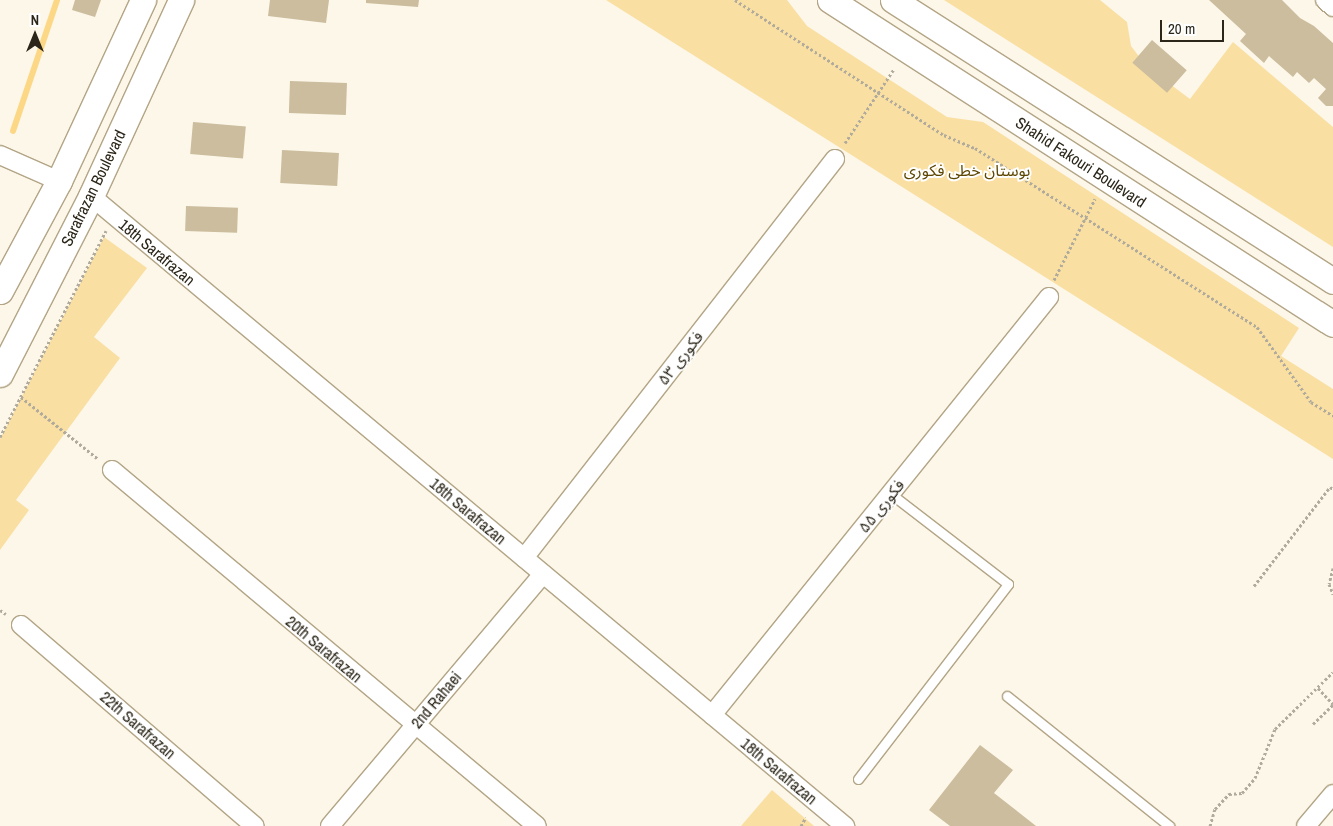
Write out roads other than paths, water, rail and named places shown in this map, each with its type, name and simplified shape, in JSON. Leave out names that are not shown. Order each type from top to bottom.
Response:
[{"type":"main road","name":"Sarafrazan Boulevard","points":[[0,291],[59,181],[143,0]]},
{"type":"main road","name":"Sarafrazan Boulevard","points":[[0,374],[91,196],[181,0]]},
{"type":"main road","name":"Shahid Fakouri Boulevard","points":[[830,0],[1333,324]]},
{"type":"main road","points":[[893,0],[1333,281]]},
{"type":"street","points":[[1325,0],[1333,7]]},
{"type":"street","points":[[0,155],[59,181]]},
{"type":"street","name":"فکوری ۵۳","points":[[524,558],[835,159]]},
{"type":"street","name":"18th Sarafrazan","points":[[91,196],[845,826]]},
{"type":"street","name":"فکوری ۵۵","points":[[712,716],[1049,297]]},
{"type":"street","name":"20th Sarafrazan","points":[[112,470],[537,826]]},
{"type":"street","name":"2nd Rahaei","points":[[330,826],[543,574]]},
{"type":"street","name":"22th Sarafrazan","points":[[20,625],[255,826]]},
{"type":"street","points":[[1306,826],[1333,794]]},
{"type":"lane","points":[[858,779],[1008,584],[891,494]]},
{"type":"lane","points":[[1007,696],[1169,826]]},
{"type":"waterway","points":[[13,131],[57,0]]},
{"type":"park label","name":"بوستان خطی فکوری","points":[[967,170]]}]
